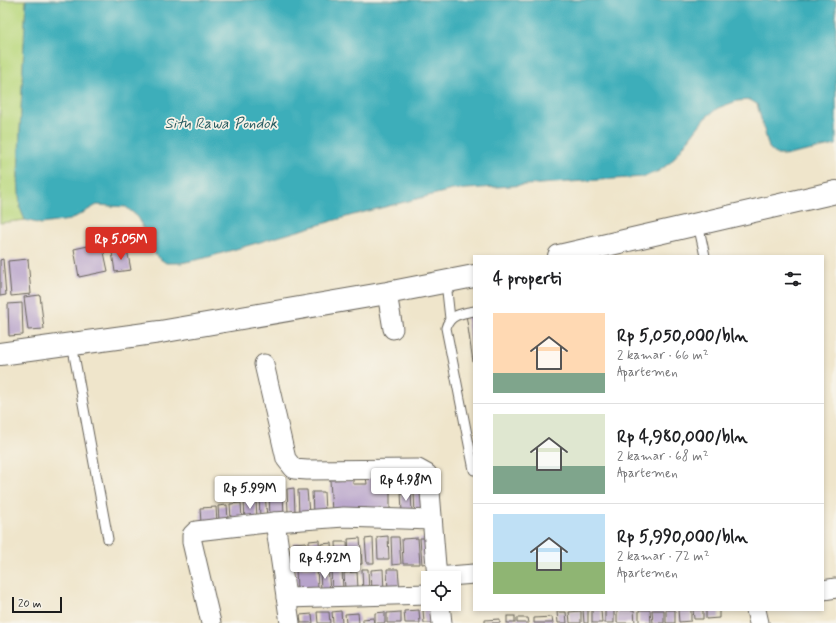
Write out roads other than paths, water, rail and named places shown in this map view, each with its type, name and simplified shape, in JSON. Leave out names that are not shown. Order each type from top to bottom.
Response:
[{"type":"street","points":[[563,255],[836,192]]},
{"type":"street","points":[[0,354],[160,332],[387,293],[473,276]]},
{"type":"street","points":[[387,293],[393,329]]},
{"type":"street","points":[[264,364],[286,459],[294,469],[418,469],[426,474],[429,479],[436,571]]},
{"type":"street","points":[[211,623],[192,542],[192,535],[196,531],[275,522],[344,518],[432,520]]},
{"type":"street","points":[[275,522],[290,623]]},
{"type":"street","points":[[461,575],[473,574]]},
{"type":"street","points":[[824,590],[836,588]]},
{"type":"street","points":[[286,598],[421,594]]},
{"type":"street","points":[[441,611],[442,623]]},
{"type":"street","points":[[756,611],[759,623]]},
{"type":"lane","points":[[698,224],[705,255]]},
{"type":"lane","points":[[446,282],[450,319]]},
{"type":"lane","points":[[473,311],[459,313],[450,319],[446,328],[473,465]]},
{"type":"lane","points":[[72,344],[108,539]]},
{"type":"water","name":"Situ Rawa Pondok","points":[[26,0],[836,0],[836,145],[788,155],[777,155],[769,148],[757,104],[750,100],[737,101],[718,108],[705,118],[671,162],[659,171],[643,177],[452,190],[353,215],[205,258],[181,263],[166,263],[156,256],[138,217],[126,207],[97,205],[70,220],[41,224],[25,220],[20,208],[18,176]]}]
